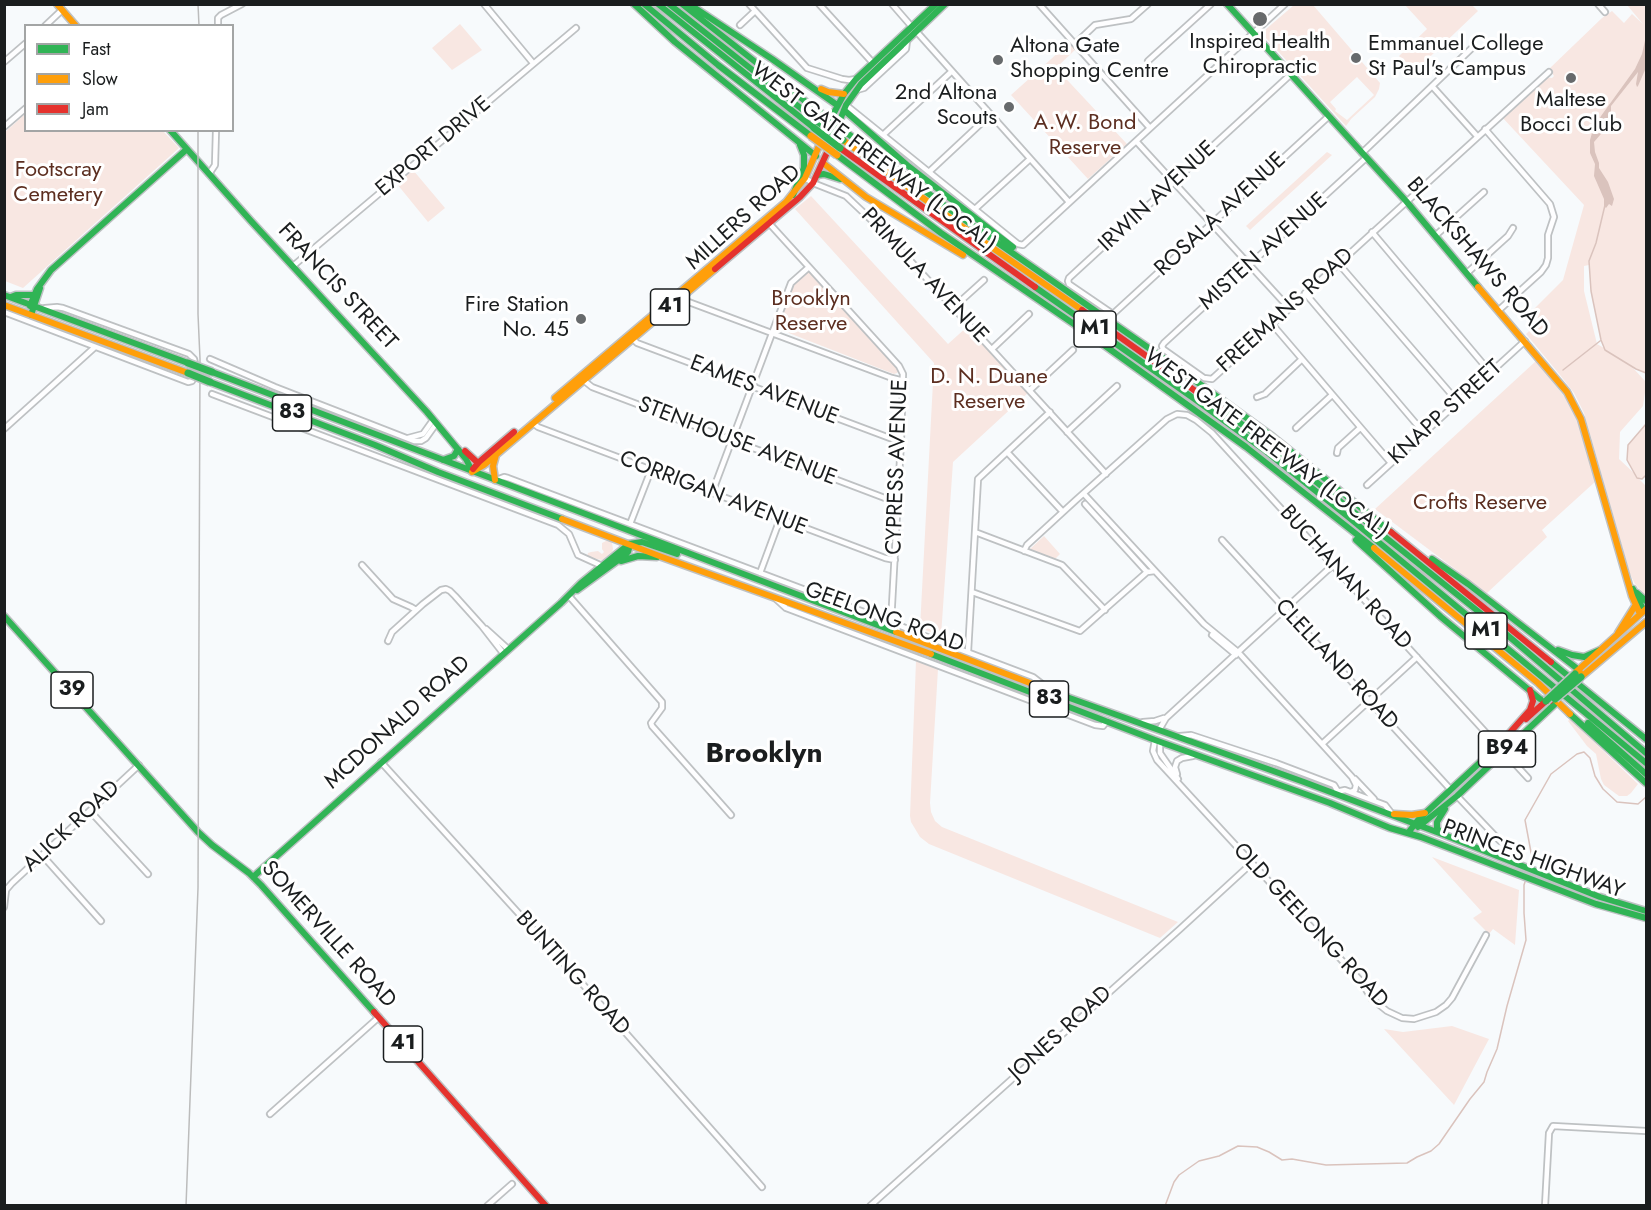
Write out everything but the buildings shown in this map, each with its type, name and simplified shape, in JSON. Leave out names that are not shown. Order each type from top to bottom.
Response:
[{"type":"main road","points":[[634,4],[720,80],[875,204],[1022,288]]},
{"type":"main road","name":"WEST GATE FREEWAY (LOCAL)","points":[[644,4],[718,65],[941,233],[1099,341],[1265,461],[1574,711],[1638,771]]},
{"type":"main road","name":"M1","points":[[658,4],[842,144],[1128,342],[1265,441],[1559,678],[1645,754]]},
{"type":"main road","name":"M1","points":[[669,4],[816,125]]},
{"type":"main road","name":"WEST GATE FREEWAY (LOCAL)","points":[[682,4],[820,113],[952,211],[1273,437],[1647,739]]},
{"type":"main road","points":[[689,4],[837,105],[845,108],[929,183],[1033,263],[1088,301],[1116,325]]},
{"type":"main road","name":"MILLERS ROAD","points":[[472,471],[482,466],[494,453],[680,295],[800,197],[813,183],[845,108],[856,91],[876,68],[908,39],[936,4]]},
{"type":"main road","name":"MILLERS ROAD","points":[[767,222],[793,195],[816,156],[837,105],[856,79],[945,4]]},
{"type":"main road","name":"BLACKSHAWS ROAD","points":[[1227,4],[1406,201],[1563,387],[1576,406],[1581,419],[1635,605],[1643,612]]},
{"type":"main road","points":[[59,7],[74,24]]},
{"type":"main road","points":[[772,59],[828,92],[844,94]]},
{"type":"main road","name":"FRANCIS STREET","points":[[172,132],[453,441]]},
{"type":"main road","points":[[799,142],[804,155],[804,176]]},
{"type":"main road","name":"M1","points":[[842,144],[949,227],[1263,449],[1645,754]]},
{"type":"main road","points":[[36,306],[34,295],[51,270],[187,149]]},
{"type":"main road","points":[[817,175],[824,174],[846,182]]},
{"type":"main road","points":[[29,317],[36,306],[40,285]]},
{"type":"main road","points":[[8,296],[34,295]]},
{"type":"main road","name":"GEELONG ROAD","points":[[8,296],[721,565],[761,577],[813,600],[1050,691],[1174,737],[1340,794],[1417,825]]},
{"type":"main road","name":"GEELONG ROAD","points":[[4,305],[29,317],[65,327],[188,373],[375,445],[438,472],[662,557],[929,653],[1107,722],[1408,833]]},
{"type":"main road","name":"MILLERS ROAD","points":[[472,471],[478,463],[533,423],[582,379]]},
{"type":"main road","points":[[453,441],[481,482],[522,498],[540,510]]},
{"type":"main road","points":[[453,441],[478,463]]},
{"type":"main road","points":[[375,445],[387,447],[455,473],[463,474],[472,471]]},
{"type":"main road","points":[[443,460],[454,456],[458,449]]},
{"type":"main road","points":[[494,453],[493,473],[496,480]]},
{"type":"main road","points":[[1265,461],[1441,617],[1542,700],[1556,701]]},
{"type":"main road","points":[[615,524],[627,536],[630,544],[642,542],[707,564],[721,565]]},
{"type":"main road","points":[[612,538],[615,549],[613,560],[638,556],[662,557]]},
{"type":"main road","points":[[1401,540],[1468,584],[1578,674]]},
{"type":"main road","name":"MCDONALD ROAD","points":[[253,877],[568,596],[613,560],[628,552],[630,544]]},
{"type":"main road","points":[[759,591],[761,577]]},
{"type":"main road","name":"BLACKSHAWS ROAD","points":[[1627,577],[1643,612]]},
{"type":"main road","points":[[1634,591],[1647,601]]},
{"type":"main road","points":[[1617,635],[1635,605]]},
{"type":"main road","points":[[1643,612],[1647,622]]},
{"type":"main road","name":"B94","points":[[1417,825],[1457,796],[1504,752],[1578,682],[1578,674],[1600,650],[1643,612]]},
{"type":"main road","name":"SOMERVILLE ROAD","points":[[4,616],[200,834],[253,877],[546,1206]]},
{"type":"main road","name":"B94","points":[[1417,825],[1425,813],[1546,701],[1647,622]]},
{"type":"main road","points":[[1536,638],[1578,657],[1591,655],[1600,650]]},
{"type":"main road","points":[[1504,752],[1498,746],[1533,704],[1530,690]]},
{"type":"main road","points":[[1158,741],[1160,732]]},
{"type":"main road","points":[[1638,771],[1647,774]]},
{"type":"main road","points":[[1638,771],[1647,783]]},
{"type":"main road","points":[[1442,834],[1437,828],[1438,819],[1457,796],[1451,790]]},
{"type":"main road","points":[[1392,815],[1425,813]]},
{"type":"main road","points":[[1408,833],[1417,825]]},
{"type":"main road","name":"PRINCES HIGHWAY","points":[[1417,825],[1600,897],[1646,911]]},
{"type":"main road","name":"PRINCES HIGHWAY","points":[[1408,833],[1596,904],[1647,918]]},
{"type":"street","points":[[218,24],[219,16],[242,4]]},
{"type":"street","points":[[484,4],[533,63]]},
{"type":"street","points":[[749,4],[806,66],[849,81],[856,79]]},
{"type":"street","points":[[819,4],[873,63]]},
{"type":"street","points":[[892,4],[1069,202]]},
{"type":"street","points":[[1039,4],[1150,128]]},
{"type":"street","points":[[1075,44],[1095,25],[1131,20],[1148,4]]},
{"type":"street","points":[[1148,61],[1211,4]]},
{"type":"street","points":[[845,108],[867,122],[1018,244],[1023,245],[1285,4]]},
{"type":"street","points":[[1598,4],[1605,12]]},
{"type":"street","points":[[46,24],[59,7]]},
{"type":"street","points":[[740,25],[755,11]]},
{"type":"street","name":"EXPORT DRIVE","points":[[293,266],[576,28]]},
{"type":"street","points":[[4,62],[24,45]]},
{"type":"street","name":"MISTEN AVENUE","points":[[1162,346],[1364,155],[1473,47]]},
{"type":"street","points":[[883,135],[951,72]]},
{"type":"street","name":"FREEMANS ROAD","points":[[1162,346],[1209,380],[1549,72]]},
{"type":"street","name":"IRWIN AVENUE","points":[[1113,314],[1069,284],[1068,281],[1290,75]]},
{"type":"street","points":[[842,79],[845,84],[844,94]]},
{"type":"street","points":[[1432,86],[1477,136]]},
{"type":"street","points":[[4,127],[24,110]]},
{"type":"street","points":[[930,171],[990,115]]},
{"type":"street","points":[[4,116],[10,122]]},
{"type":"street","name":"ROSALA AVENUE","points":[[1113,314],[1329,116]]},
{"type":"street","points":[[1485,129],[1550,204],[1554,217],[1548,235],[1546,265],[1499,310]]},
{"type":"street","points":[[209,174],[215,165],[216,132]]},
{"type":"street","points":[[1136,141],[1289,308]]},
{"type":"street","points":[[975,209],[1030,159]]},
{"type":"street","name":"PRIMULA AVENUE","points":[[804,176],[813,183],[838,192],[855,203],[1106,474]]},
{"type":"street","points":[[1436,236],[1484,192]]},
{"type":"street","name":"CYPRESS AVENUE","points":[[767,222],[899,366],[903,374],[902,441],[891,623]]},
{"type":"street","points":[[1467,273],[1508,236],[1513,228]]},
{"type":"street","points":[[1372,232],[1490,372]]},
{"type":"street","points":[[1338,263],[1458,402]]},
{"type":"street","points":[[712,493],[791,283],[808,267]]},
{"type":"street","points":[[954,308],[984,280]]},
{"type":"street","points":[[1305,293],[1424,433]]},
{"type":"street","points":[[680,295],[686,300],[904,381]]},
{"type":"street","name":"GEELONG ROAD","points":[[4,312],[29,317],[68,336],[188,382],[195,378],[195,362],[189,354],[63,308],[36,306]]},
{"type":"street","points":[[992,349],[1029,315]]},
{"type":"street","points":[[1272,324],[1390,464]]},
{"type":"street","points":[[65,327],[68,336]]},
{"type":"street","name":"EAMES AVENUE","points":[[631,337],[636,343],[902,441]]},
{"type":"street","name":"KNAPP STREET","points":[[1367,485],[1525,341]]},
{"type":"street","points":[[4,429],[95,347]]},
{"type":"street","points":[[1030,390],[1073,350]]},
{"type":"street","points":[[210,359],[274,387],[415,441],[423,440],[429,435],[435,422]]},
{"type":"street","points":[[1257,397],[1265,394],[1302,359]]},
{"type":"street","name":"STENHOUSE AVENUE","points":[[582,379],[592,387],[890,500],[898,501]]},
{"type":"street","points":[[1068,432],[1117,386]]},
{"type":"street","name":"GEELONG ROAD","points":[[212,394],[558,525],[569,534],[574,550],[579,556],[603,568]]},
{"type":"street","points":[[1296,428],[1332,395]]},
{"type":"street","points":[[968,652],[978,479],[1050,412]]},
{"type":"street","name":"BUCHANAN ROAD","points":[[1106,474],[1167,419],[1177,414],[1187,415],[1196,420],[1212,433],[1498,746]]},
{"type":"street","points":[[408,438],[417,437],[426,432],[435,422]]},
{"type":"street","name":"CORRIGAN AVENUE","points":[[533,423],[538,427],[895,561]]},
{"type":"street","points":[[1336,453],[1338,448],[1360,428]]},
{"type":"street","points":[[330,439],[345,434]]},
{"type":"street","name":"GEELONG ROAD","points":[[345,434],[362,451]]},
{"type":"street","points":[[417,437],[423,440],[425,453]]},
{"type":"street","points":[[1007,452],[1063,512]]},
{"type":"street","points":[[630,524],[651,470]]},
{"type":"street","points":[[1024,550],[1106,474]]},
{"type":"street","points":[[496,480],[502,477],[508,478],[761,577],[827,598],[891,623],[902,635],[922,635]]},
{"type":"street","points":[[1084,494],[1219,642],[1227,653],[1227,660],[1222,667]]},
{"type":"street","points":[[1085,504],[1147,572],[1155,572]]},
{"type":"street","points":[[1101,521],[1106,517]]},
{"type":"street","points":[[761,577],[780,519]]},
{"type":"street","points":[[975,532],[1064,566],[1105,610]]},
{"type":"street","name":"CLELLAND ROAD","points":[[1222,540],[1451,790]]},
{"type":"street","points":[[972,592],[1080,631],[1147,572],[1148,563]]},
{"type":"street","points":[[362,565],[393,599],[416,610]]},
{"type":"street","points":[[1160,732],[1163,721],[1169,715],[1333,565]]},
{"type":"street","points":[[388,641],[392,632],[436,592],[446,589],[506,651]]},
{"type":"street","points":[[568,596],[662,702],[662,708],[651,723],[652,726],[730,815]]},
{"type":"street","points":[[813,600],[827,598]]},
{"type":"street","points":[[1204,624],[1237,654]]},
{"type":"street","points":[[898,625],[1033,676],[1050,691]]},
{"type":"street","points":[[1219,642],[1243,658],[1376,802]]},
{"type":"street","points":[[1322,744],[1417,657]]},
{"type":"street","points":[[1107,722],[1110,712]]},
{"type":"street","points":[[1134,722],[1155,721],[1169,715]]},
{"type":"street","points":[[1174,737],[1191,735],[1276,763],[1334,785],[1340,794],[1345,790],[1386,805],[1392,815]]},
{"type":"street","name":"OLD GEELONG ROAD","points":[[1158,741],[1161,756],[1184,787],[1365,985],[1372,999],[1387,1011],[1402,1018],[1420,1018],[1436,1012],[1449,1002],[1486,935]]},
{"type":"street","points":[[1504,752],[1528,778]]},
{"type":"street","points":[[1184,787],[1175,769],[1176,763],[1180,759],[1196,755]]},
{"type":"street","name":"BUNTING ROAD","points":[[381,762],[563,962],[762,1187]]},
{"type":"street","name":"ALICK ROAD","points":[[4,907],[6,890],[139,765]]},
{"type":"street","points":[[1346,771],[1356,784],[1355,789],[1351,792]]},
{"type":"street","points":[[1457,796],[1500,841]]},
{"type":"street","points":[[90,811],[147,874]]},
{"type":"street","points":[[42,855],[101,921]]},
{"type":"street","name":"JONES ROAD","points":[[870,1206],[1252,863]]},
{"type":"street","points":[[270,1114],[379,1017]]},
{"type":"street","points":[[1545,1206],[1549,1132],[1553,1126],[1647,1131]]},
{"type":"street","points":[[487,1206],[512,1184]]},
{"type":"green space","points":[[1294,5],[1313,5],[1380,83],[1375,97],[1346,126],[1265,37],[1265,30]],"holes":[[[1357,77],[1374,95],[1347,120],[1335,111],[1336,109],[1330,102]]]},
{"type":"green space","points":[[1405,5],[1472,5],[1478,11],[1414,72],[1399,56],[1427,29]]},
{"type":"green space","points":[[1627,5],[1646,5],[1646,373],[1633,368],[1646,382],[1646,386],[1643,406],[1620,432],[1619,459],[1635,474],[1627,460],[1628,445],[1646,424],[1646,478],[1645,476],[1639,479],[1646,486],[1646,596],[1635,584],[1630,574],[1584,413],[1574,393],[1526,334],[1540,321],[1532,311],[1563,280],[1584,205],[1501,116],[1545,77],[1552,78],[1554,76],[1549,69],[1612,11],[1624,23],[1632,14],[1643,24]],"holes":[[[1589,265],[1591,291],[1601,340],[1604,348],[1597,344],[1584,291],[1584,266]]]},
{"type":"green space","points":[[460,24],[482,50],[452,70],[432,48]]},
{"type":"green space","name":"A.W. Bond Reserve","points":[[1070,42],[1076,49],[1056,68],[1127,144],[1088,179],[1011,95]]},
{"type":"green space","name":"Footscray Cemetery","points":[[24,115],[24,132],[164,132],[179,148],[23,288],[5,281],[4,133]]},
{"type":"green space","points":[[1327,152],[1332,155],[1250,230],[1246,226]]},
{"type":"green space","points":[[413,170],[445,208],[428,222],[397,184]]},
{"type":"green space","name":"D. N. Duane Reserve","points":[[811,196],[948,344],[968,326],[1029,392],[953,462],[941,636],[920,628],[934,363],[795,209]]},
{"type":"green space","name":"Brooklyn Reserve","points":[[807,269],[895,365],[899,370],[897,373],[894,374],[776,328],[793,284]]},
{"type":"green space","name":"Crofts Reserve","points":[[1536,361],[1576,411],[1596,481],[1542,530],[1547,537],[1487,593],[1375,509]]},
{"type":"green space","points":[[1044,536],[1060,554],[1055,559],[1030,549]]},
{"type":"green space","points":[[608,540],[612,543],[612,552],[602,560],[587,557],[591,552],[598,551],[602,554],[604,552],[602,543]]},
{"type":"green space","points":[[916,661],[938,669],[930,803],[935,821],[942,827],[1178,922],[1160,938],[929,844],[920,837],[910,816]]},
{"type":"green space","points":[[1570,719],[1638,784],[1631,793],[1627,796],[1619,796],[1604,785],[1596,754],[1568,721]]},
{"type":"green space","points":[[1432,857],[1519,890],[1515,945],[1493,929],[1489,934],[1473,918],[1482,912]]},
{"type":"green space","points":[[1452,1026],[1489,1039],[1454,1105],[1384,1029],[1403,1032]]},
{"type":"shaded area","points":[[1646,36],[1645,70],[1638,86],[1636,84],[1638,72],[1611,106],[1611,118],[1607,127],[1594,142],[1599,168],[1608,182],[1614,199],[1612,206],[1609,204],[1606,208],[1594,176],[1595,164],[1590,153],[1590,140],[1601,116],[1635,69],[1642,54]]},
{"type":"waterway","points":[[1605,205],[1589,261],[1591,291],[1601,340],[1605,350],[1646,373]]},
{"type":"waterway","points":[[1563,370],[1600,341]]},
{"type":"waterway","points":[[1646,424],[1628,445],[1627,460],[1637,478],[1642,479],[1645,476],[1646,478]]},
{"type":"waterway","points":[[1532,866],[1525,820],[1551,774],[1577,754],[1584,752],[1590,758],[1595,776],[1603,789],[1617,802],[1638,804],[1646,797]]},
{"type":"waterway","points":[[1165,1206],[1179,1175],[1199,1161],[1219,1156],[1238,1146],[1257,1147],[1282,1160],[1292,1159],[1326,1165],[1407,1163],[1431,1151],[1439,1144],[1484,1082],[1497,1049],[1526,940],[1525,882]]},
{"type":"railway","points":[[198,4],[199,24]]},
{"type":"railway","points":[[186,1206],[198,888],[200,359],[198,132]]},
{"type":"traffic: fast","points":[[634,4],[675,42],[816,156]]},
{"type":"traffic: fast","points":[[644,4],[718,65],[811,136]]},
{"type":"traffic: fast","points":[[658,4],[814,128]]},
{"type":"traffic: fast","points":[[669,4],[817,121]]},
{"type":"traffic: fast","points":[[682,4],[820,113]]},
{"type":"traffic: fast","points":[[689,4],[837,105]]},
{"type":"traffic: fast","points":[[828,124],[844,94],[856,79],[936,4]]},
{"type":"traffic: fast","points":[[836,130],[846,105],[861,84],[945,4]]},
{"type":"traffic: fast","points":[[1227,4],[1406,201],[1478,287]]},
{"type":"traffic: fast","points":[[844,110],[907,165],[1013,247]]},
{"type":"traffic: fast","points":[[820,113],[847,133]]},
{"type":"traffic: fast","points":[[817,121],[843,140]]},
{"type":"traffic: fast","points":[[814,128],[840,148]]},
{"type":"traffic: fast","points":[[172,132],[427,412],[466,459],[472,471]]},
{"type":"traffic: fast","points":[[847,133],[952,211],[1273,437],[1391,532]]},
{"type":"traffic: fast","points":[[793,195],[804,168],[804,155],[800,145]]},
{"type":"traffic: fast","points":[[30,306],[37,289],[51,270],[187,149]]},
{"type":"traffic: fast","points":[[837,155],[941,233],[1090,335],[1246,447],[1374,548]]},
{"type":"traffic: fast","points":[[817,175],[824,174],[840,179]]},
{"type":"traffic: fast","points":[[1035,287],[1263,449],[1646,763]]},
{"type":"traffic: fast","points":[[31,315],[40,288]]},
{"type":"traffic: fast","points":[[4,295],[188,363]]},
{"type":"traffic: fast","points":[[11,297],[34,295]]},
{"type":"traffic: fast","points":[[188,363],[212,372]]},
{"type":"traffic: fast","points":[[212,372],[896,632]]},
{"type":"traffic: fast","points":[[188,373],[210,382]]},
{"type":"traffic: fast","points":[[210,382],[562,519]]},
{"type":"traffic: fast","points":[[1222,410],[1265,441],[1499,628],[1646,753]]},
{"type":"traffic: fast","points":[[443,460],[454,456],[458,449]]},
{"type":"traffic: fast","points":[[1356,540],[1441,617],[1540,699],[1546,701]]},
{"type":"traffic: fast","points":[[629,544],[642,542],[677,554]]},
{"type":"traffic: fast","points":[[253,877],[581,583],[629,544]]},
{"type":"traffic: fast","points":[[577,590],[621,558],[628,552],[630,545]]},
{"type":"traffic: fast","points":[[621,561],[638,556],[657,557]]},
{"type":"traffic: fast","points":[[1432,559],[1579,670]]},
{"type":"traffic: fast","points":[[1633,589],[1644,611]]},
{"type":"traffic: fast","points":[[1637,593],[1646,601]]},
{"type":"traffic: fast","points":[[4,616],[198,832],[261,885],[374,1012]]},
{"type":"traffic: fast","points":[[1558,650],[1584,657],[1600,650]]},
{"type":"traffic: fast","points":[[931,654],[1155,740],[1330,803],[1390,828],[1421,837],[1596,904],[1646,918]]},
{"type":"traffic: fast","points":[[1551,662],[1646,739]]},
{"type":"traffic: fast","points":[[1546,701],[1575,674]]},
{"type":"traffic: fast","points":[[1555,699],[1581,677]]},
{"type":"traffic: fast","points":[[1064,696],[1304,782],[1600,897],[1646,911]]},
{"type":"traffic: fast","points":[[1418,827],[1457,796],[1557,702]]},
{"type":"traffic: fast","points":[[1570,714],[1646,783]]},
{"type":"traffic: fast","points":[[1588,723],[1646,774]]},
{"type":"traffic: fast","points":[[1408,833],[1418,820],[1501,743]]},
{"type":"traffic: fast","points":[[1441,833],[1437,828],[1437,822],[1445,809]]},
{"type":"traffic: slow","points":[[57,4],[74,24]]},
{"type":"traffic: slow","points":[[821,89],[844,94]]},
{"type":"traffic: slow","points":[[811,136],[837,155]]},
{"type":"traffic: slow","points":[[555,398],[786,202],[805,178],[822,139]]},
{"type":"traffic: slow","points":[[843,140],[1082,310]]},
{"type":"traffic: slow","points":[[823,163],[866,197],[963,255]]},
{"type":"traffic: slow","points":[[472,472],[484,465],[715,269]]},
{"type":"traffic: slow","points":[[1478,287],[1567,392],[1581,419],[1632,596],[1640,614]]},
{"type":"traffic: slow","points":[[4,305],[188,373]]},
{"type":"traffic: slow","points":[[495,480],[493,466],[496,455]]},
{"type":"traffic: slow","points":[[562,519],[931,654]]},
{"type":"traffic: slow","points":[[1374,548],[1538,683],[1570,714]]},
{"type":"traffic: slow","points":[[1618,633],[1635,606]]},
{"type":"traffic: slow","points":[[1576,672],[1646,609]]},
{"type":"traffic: slow","points":[[1580,672],[1581,677],[1646,622]]},
{"type":"traffic: slow","points":[[896,632],[1064,696]]},
{"type":"traffic: slow","points":[[1394,814],[1425,813]]},
{"type":"traffic: jam","points":[[715,269],[800,197],[813,183],[830,146]]},
{"type":"traffic: jam","points":[[840,148],[1035,287]]},
{"type":"traffic: jam","points":[[1082,310],[1222,410]]},
{"type":"traffic: jam","points":[[473,469],[514,432]]},
{"type":"traffic: jam","points":[[465,451],[478,463]]},
{"type":"traffic: jam","points":[[1391,532],[1551,662]]},
{"type":"traffic: jam","points":[[1498,746],[1530,710],[1533,701],[1530,690]]},
{"type":"traffic: jam","points":[[1526,719],[1546,701],[1550,701]]},
{"type":"traffic: jam","points":[[374,1012],[546,1206]]},
{"type":"place","name":"Inspired Health Chiropractic","points":[[1260,19]]},
{"type":"place","name":"Emmanuel College St Paul's Campus","points":[[1356,58]]},
{"type":"place","name":"Altona Gate Shopping Centre","points":[[998,60]]},
{"type":"place","name":"Maltese Bocci Club","points":[[1571,78]]},
{"type":"place","name":"2nd Altona Scouts","points":[[1009,107]]},
{"type":"place","name":"Fire Station No. 45","points":[[581,319]]},
{"type":"district","name":"Brooklyn","points":[[764,755]]}]
